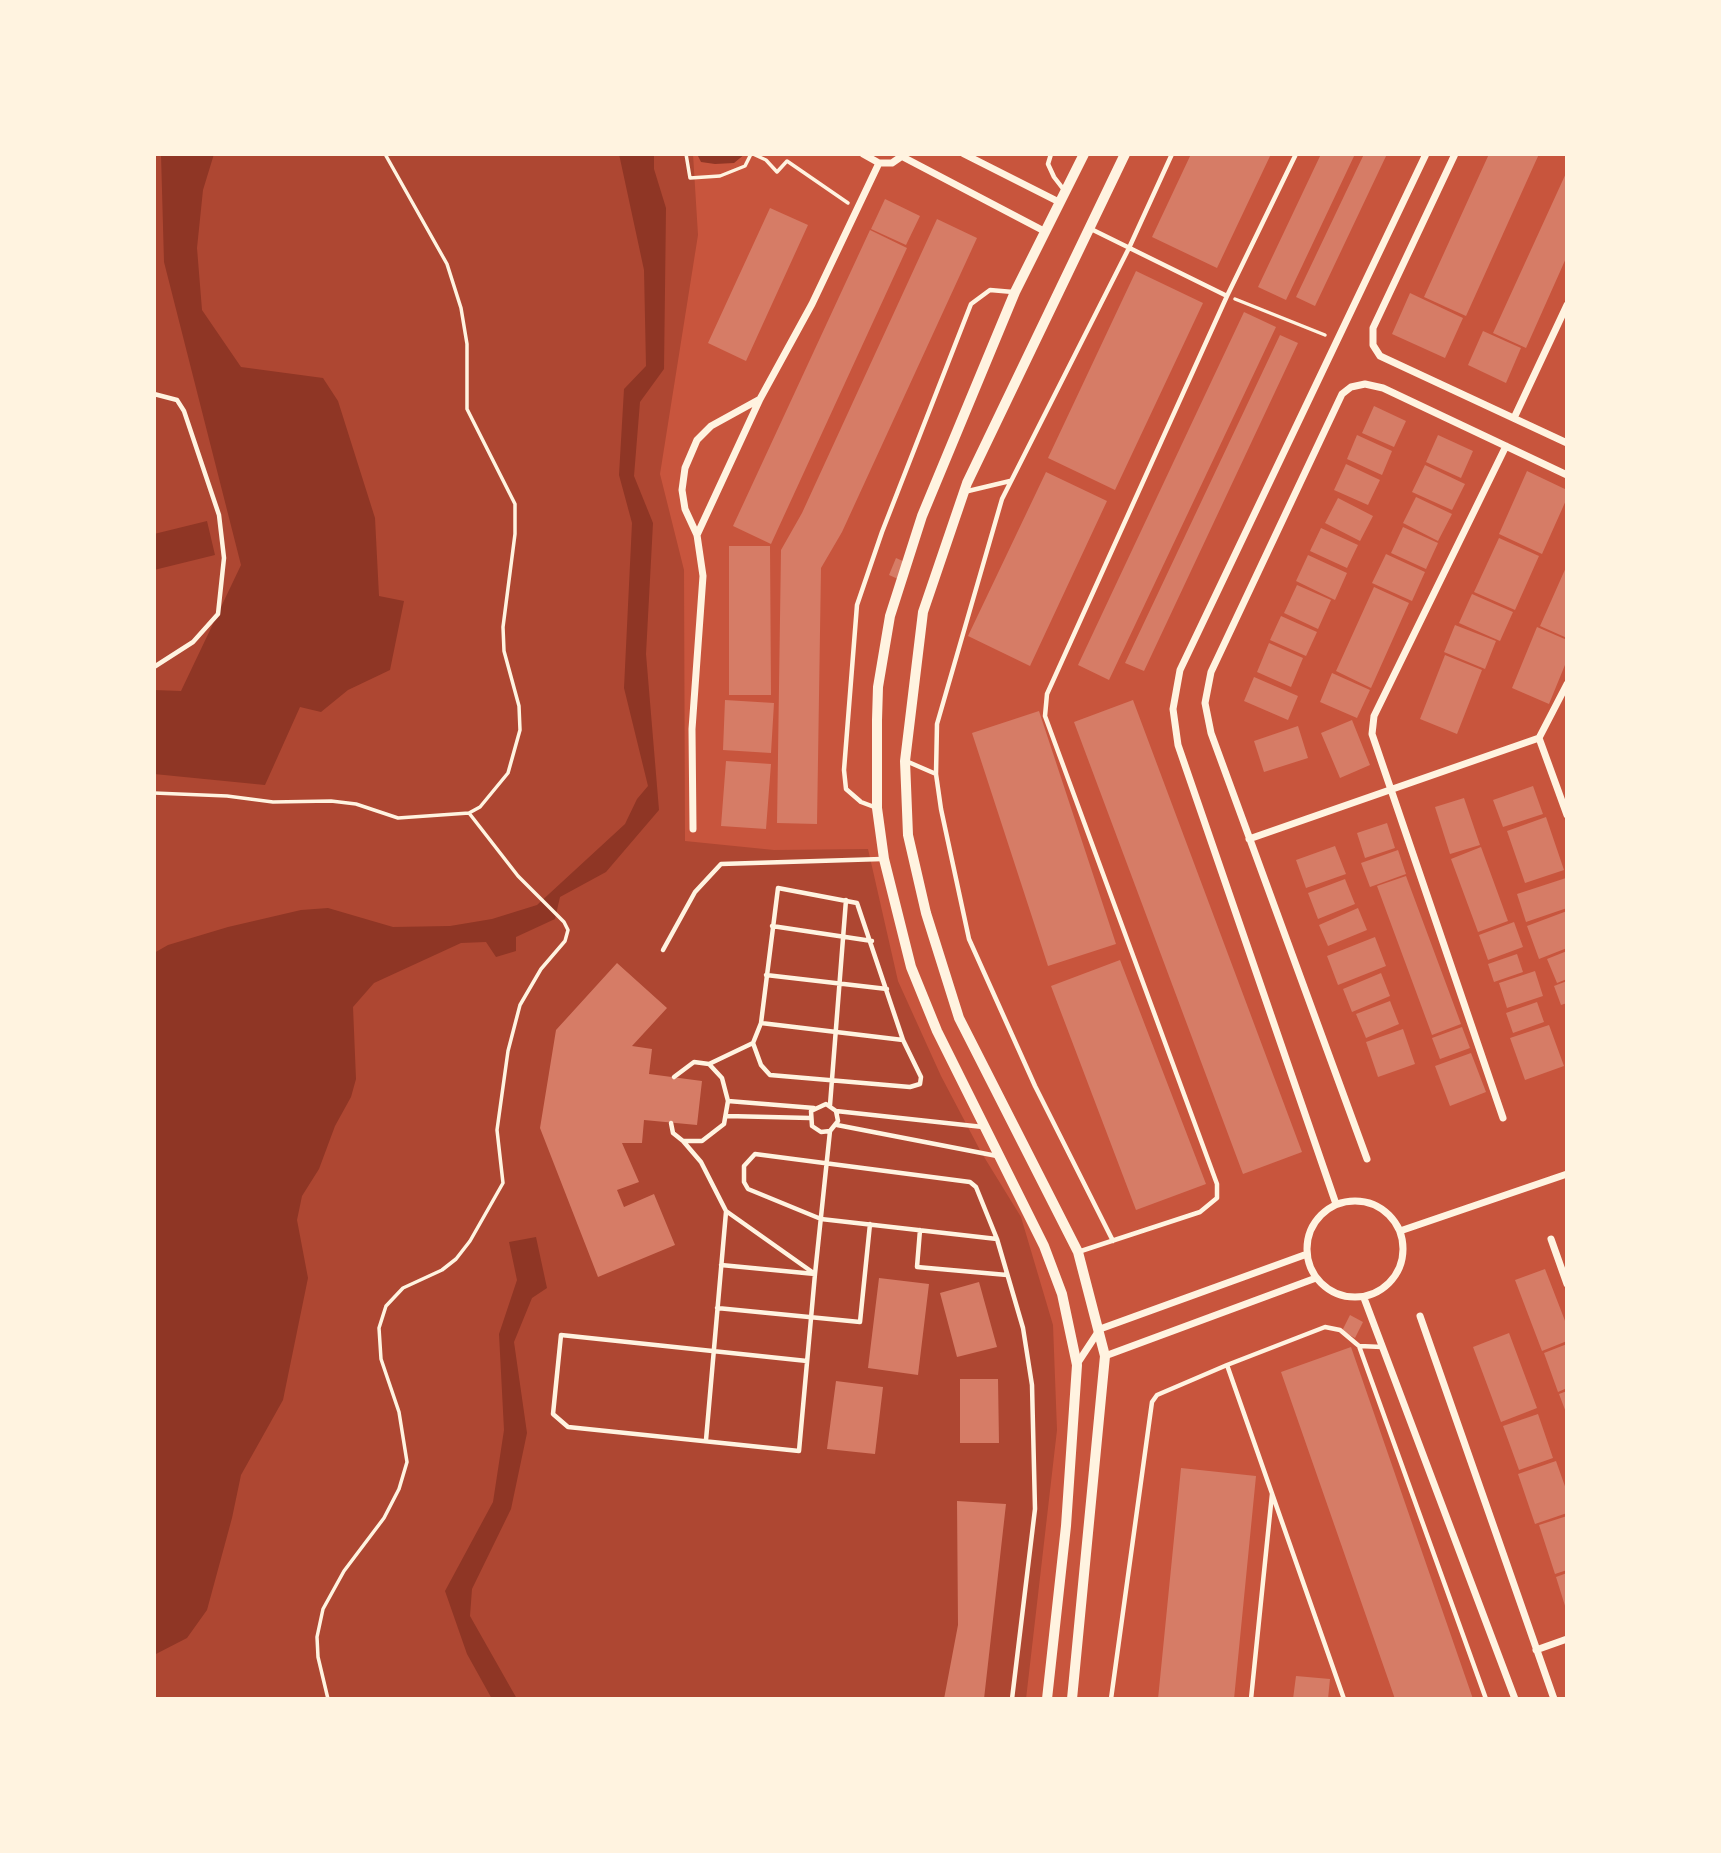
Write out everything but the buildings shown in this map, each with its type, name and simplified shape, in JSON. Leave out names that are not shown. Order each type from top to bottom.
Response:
[{"type":"main road","points":[[1047,1699],[1066,1526],[1077,1365],[1062,1294],[1044,1246],[937,1031],[911,967],[884,859],[877,808],[878,687],[890,616],[922,516],[1015,292],[1084,154]]},
{"type":"main road","points":[[1072,1699],[1105,1356],[1079,1252],[959,1018],[926,913],[908,835],[905,761],[923,612],[964,492],[1125,154]]},
{"type":"street","points":[[863,154],[879,163],[892,163],[904,155],[1044,231]]},
{"type":"street","points":[[964,154],[1059,202]]},
{"type":"street","points":[[1336,1204],[1178,745],[1173,709],[1180,670],[1426,154]]},
{"type":"street","points":[[1455,154],[1373,328],[1373,345],[1380,356],[1567,443]]},
{"type":"street","points":[[697,535],[760,399],[812,304],[879,163]]},
{"type":"street","points":[[1514,418],[1567,305]]},
{"type":"street","points":[[1367,1158],[1211,733],[1205,703],[1211,672],[1342,394],[1351,387],[1366,384],[1383,388],[1567,475]]},
{"type":"street","points":[[693,829],[692,729],[703,576],[697,535],[685,509],[682,490],[685,468],[697,440],[722,418],[760,399]]},
{"type":"street","points":[[1503,1118],[1372,734],[1374,716],[1506,446]]},
{"type":"street","points":[[1249,839],[1539,738],[1567,684]]},
{"type":"street","points":[[1539,738],[1567,815]]},
{"type":"street","points":[[1400,1231],[1567,1174]]},
{"type":"street","points":[[1366,1202],[1380,1208],[1392,1218],[1400,1231],[1403,1260],[1398,1273],[1389,1285],[1364,1298],[1337,1295],[1315,1278],[1307,1254],[1313,1224],[1336,1204],[1366,1202]]},
{"type":"street","points":[[1552,1239],[1567,1284]]},
{"type":"street","points":[[1077,1365],[1100,1329],[1307,1254]]},
{"type":"street","points":[[1105,1356],[1315,1278]]},
{"type":"street","points":[[1364,1298],[1515,1699]]},
{"type":"street","points":[[1420,1316],[1554,1699]]},
{"type":"street","points":[[1536,1650],[1567,1639]]},
{"type":"lane","points":[[1051,154],[1048,164],[1065,191]]},
{"type":"lane","points":[[1113,1241],[1035,1086],[969,939],[936,774],[937,724],[1002,499],[1129,248],[1172,154]]},
{"type":"lane","points":[[1079,1252],[1200,1212],[1217,1198],[1217,1184],[1045,716],[1045,704],[1047,694],[1227,296],[1296,154]]},
{"type":"lane","points":[[1088,227],[1227,296]]},
{"type":"lane","points":[[877,808],[861,802],[846,789],[844,769],[857,605],[882,531],[971,304],[990,290],[1015,292]]},
{"type":"lane","points":[[154,394],[177,400],[184,411],[219,515],[224,558],[218,614],[193,642],[154,667]]},
{"type":"lane","points":[[964,492],[1011,480]]},
{"type":"lane","points":[[905,761],[936,774]]},
{"type":"lane","points":[[663,950],[695,892],[721,864],[884,859]]},
{"type":"lane","points":[[674,1077],[694,1062],[709,1064],[753,1042],[761,1023],[772,926],[780,887],[846,900],[859,906],[903,1040],[921,1077],[920,1084],[910,1087],[770,1075],[761,1065],[753,1042]]},
{"type":"lane","points":[[830,1105],[846,900]]},
{"type":"lane","points":[[772,926],[872,941]]},
{"type":"lane","points":[[766,975],[887,989]]},
{"type":"lane","points":[[761,1023],[903,1040]]},
{"type":"lane","points":[[683,1142],[709,1138],[719,1130],[727,1116],[728,1101],[722,1078],[709,1064]]},
{"type":"lane","points":[[728,1101],[814,1108],[822,1104],[830,1105],[836,1111],[984,1127]]},
{"type":"lane","points":[[814,1108],[810,1118],[816,1130],[830,1131],[837,1125]]},
{"type":"lane","points":[[836,1111],[837,1125]]},
{"type":"lane","points":[[727,1116],[810,1118]]},
{"type":"lane","points":[[671,1123],[673,1133],[701,1162],[726,1211],[816,1274]]},
{"type":"lane","points":[[837,1125],[998,1156]]},
{"type":"lane","points":[[807,1361],[561,1335],[554,1414],[568,1427],[799,1451],[830,1131]]},
{"type":"lane","points":[[997,1240],[821,1219],[748,1189],[744,1182],[744,1166],[755,1154],[974,1184],[997,1240],[1023,1328],[1032,1385],[1035,1509],[1012,1699]]},
{"type":"lane","points":[[706,1440],[726,1211]]},
{"type":"lane","points":[[718,1308],[860,1322],[870,1224]]},
{"type":"lane","points":[[920,1230],[917,1267],[1007,1275]]},
{"type":"lane","points":[[721,1265],[816,1274]]},
{"type":"lane","points":[[1111,1699],[1149,1411],[1157,1395],[1325,1327],[1340,1330],[1359,1346],[1486,1699]]},
{"type":"lane","points":[[1359,1346],[1382,1347]]},
{"type":"lane","points":[[1227,1365],[1344,1699]]},
{"type":"lane","points":[[1251,1699],[1272,1493]]},
{"type":"path","points":[[154,793],[227,796],[273,802],[331,801],[356,804],[398,818],[470,813],[480,807],[508,774],[520,730],[519,706],[504,651],[503,627],[515,534],[515,504],[467,409],[467,344],[461,307],[447,264],[384,154]]},
{"type":"path","points":[[686,154],[690,178],[720,176],[745,166],[752,154],[766,160],[777,172],[787,161],[857,209]]},
{"type":"path","points":[[1227,296],[1337,340]]},
{"type":"path","points":[[328,1699],[318,1657],[317,1637],[323,1609],[344,1571],[384,1518],[399,1489],[407,1462],[399,1412],[381,1359],[379,1328],[386,1306],[402,1288],[442,1270],[456,1259],[470,1241],[503,1183],[497,1130],[509,1051],[520,1005],[541,969],[565,941],[568,930],[564,922],[518,876],[470,813]]},
{"type":"shaded area","points":[[154,154],[693,154],[698,235],[660,474],[684,570],[685,841],[774,850],[868,849],[898,981],[941,1076],[981,1152],[1021,1217],[1053,1325],[1057,1430],[1026,1699],[154,1699]]},
{"type":"shaded area","points":[[161,154],[214,154],[203,190],[197,248],[202,310],[241,367],[323,378],[338,401],[375,518],[379,596],[404,601],[390,670],[348,690],[321,712],[300,707],[265,785],[154,774],[154,690],[181,691],[241,565],[164,262]]},
{"type":"shaded area","points":[[619,154],[654,154],[654,169],[666,208],[664,369],[640,402],[634,476],[653,523],[646,654],[659,810],[606,872],[560,897],[555,919],[516,937],[516,951],[496,957],[486,942],[461,943],[374,983],[353,1007],[356,1079],[351,1097],[335,1126],[319,1169],[302,1196],[297,1220],[308,1278],[283,1400],[241,1475],[207,1610],[187,1638],[154,1655],[154,953],[168,945],[228,927],[301,910],[328,908],[393,927],[450,926],[492,919],[537,905],[625,824],[637,799],[648,786],[624,688],[632,523],[619,475],[624,389],[646,366],[644,270]]},
{"type":"shaded area","points":[[697,154],[745,154],[734,163],[715,164],[701,162]]},
{"type":"shaded area","points":[[207,521],[215,555],[154,570],[154,534]]},
{"type":"shaded area","points":[[536,1237],[547,1288],[532,1298],[514,1342],[527,1433],[511,1509],[472,1589],[470,1616],[517,1699],[492,1699],[467,1654],[445,1591],[493,1502],[504,1430],[499,1334],[517,1280],[509,1242]]}]
